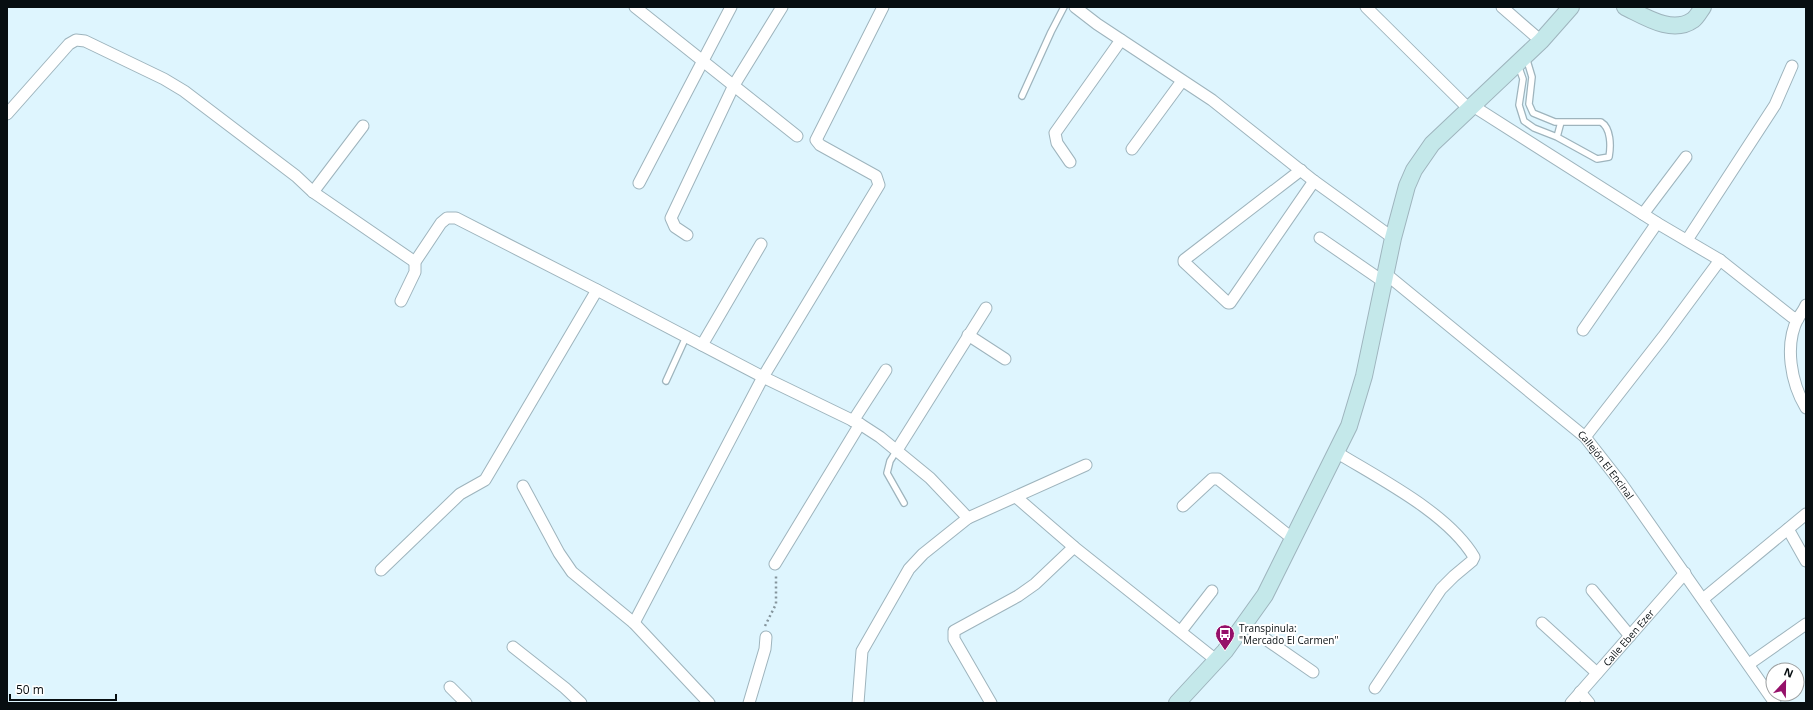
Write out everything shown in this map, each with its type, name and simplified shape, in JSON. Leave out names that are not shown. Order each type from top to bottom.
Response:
[{"type":"street","points":[[635,7],[704,60],[797,136]]},
{"type":"street","points":[[639,184],[731,7]]},
{"type":"street","points":[[687,235],[675,226],[671,218],[734,85],[782,7]]},
{"type":"street","points":[[634,623],[763,377],[879,185],[876,176],[820,145],[816,140],[883,7]]},
{"type":"street","points":[[1075,7],[1121,40],[1212,100],[1314,181],[1393,238]]},
{"type":"street","points":[[1366,7],[1471,108],[1658,224],[1720,260],[1792,317],[1798,319]]},
{"type":"street","points":[[1502,7],[1541,41]]},
{"type":"street","points":[[1176,703],[1216,660],[1265,595],[1349,426],[1358,398],[1393,238],[1407,186],[1414,170],[1432,144],[1541,41],[1571,7]]},
{"type":"street","points":[[1631,8],[1662,24],[1678,25],[1694,20],[1703,7]]},
{"type":"street","points":[[7,114],[69,44],[76,40],[84,41],[164,79],[184,91],[296,176],[313,192],[415,262]]},
{"type":"street","points":[[1070,162],[1057,142],[1055,133],[1121,40]]},
{"type":"street","points":[[1687,240],[1775,105],[1792,66]]},
{"type":"street","points":[[1132,149],[1182,81]]},
{"type":"street","points":[[313,192],[363,126]]},
{"type":"street","points":[[1643,214],[1686,157]]},
{"type":"street","points":[[1301,170],[1184,260],[1184,262],[1228,303],[1230,303],[1314,181]]},
{"type":"street","points":[[401,301],[415,272],[415,262],[441,223],[447,218],[456,218],[763,377],[857,423],[897,450],[930,478],[968,518]]},
{"type":"street","points":[[1583,330],[1658,224]]},
{"type":"street","name":"Callejón El Encinal","points":[[1320,238],[1385,278],[1585,438],[1621,483],[1749,664],[1765,691]]},
{"type":"street","points":[[702,345],[761,244]]},
{"type":"street","points":[[1585,438],[1720,260]]},
{"type":"street","points":[[381,570],[460,494],[484,480],[597,290]]},
{"type":"street","points":[[1806,305],[1798,319],[1790,349],[1793,377],[1806,408]]},
{"type":"street","points":[[897,450],[986,308]]},
{"type":"street","points":[[968,335],[1005,360]]},
{"type":"street","points":[[776,564],[886,370]]},
{"type":"street","points":[[1336,452],[1412,499],[1452,529],[1474,557],[1472,562],[1447,582],[1430,604],[1375,688]]},
{"type":"street","points":[[858,703],[862,651],[909,569],[922,554],[968,518],[1086,465]]},
{"type":"street","points":[[1183,506],[1212,479],[1218,479],[1293,539]]},
{"type":"street","points":[[523,486],[559,552],[572,572],[634,623],[709,703]]},
{"type":"street","points":[[1016,497],[1074,547],[1216,660]]},
{"type":"street","points":[[1703,599],[1806,514]]},
{"type":"street","points":[[1788,529],[1806,561]]},
{"type":"street","points":[[991,703],[954,639],[954,631],[1018,596],[1035,584],[1074,547]]},
{"type":"street","name":"Calle Eben Ezer","points":[[1571,703],[1685,573]]},
{"type":"street","points":[[1592,590],[1630,636]]},
{"type":"street","points":[[1180,631],[1212,591]]},
{"type":"street","points":[[1542,623],[1597,673]]},
{"type":"street","points":[[1244,624],[1313,672]]},
{"type":"street","points":[[1749,664],[1806,624]]},
{"type":"street","points":[[749,703],[765,649],[766,637]]},
{"type":"street","points":[[513,647],[565,688],[581,703]]},
{"type":"street","points":[[450,687],[466,703]]},
{"type":"street","points":[[1580,692],[1589,703]]},
{"type":"lane","points":[[1022,96],[1045,44],[1064,7]]},
{"type":"lane","points":[[1522,59],[1532,77],[1529,104],[1537,116],[1561,122],[1601,122],[1606,125],[1608,130],[1609,157],[1597,159],[1557,137],[1541,132],[1524,121],[1519,105],[1523,79],[1522,59]]},
{"type":"lane","points":[[1557,137],[1561,122]]},
{"type":"lane","points":[[666,381],[686,337]]},
{"type":"lane","points":[[897,450],[890,461],[887,473],[904,503]]},
{"type":"path","points":[[766,637],[765,623],[776,604],[776,564]]},
{"type":"place","name":"Transpinula: \"Mercado El Carmen\"","points":[[1225,651]]}]
